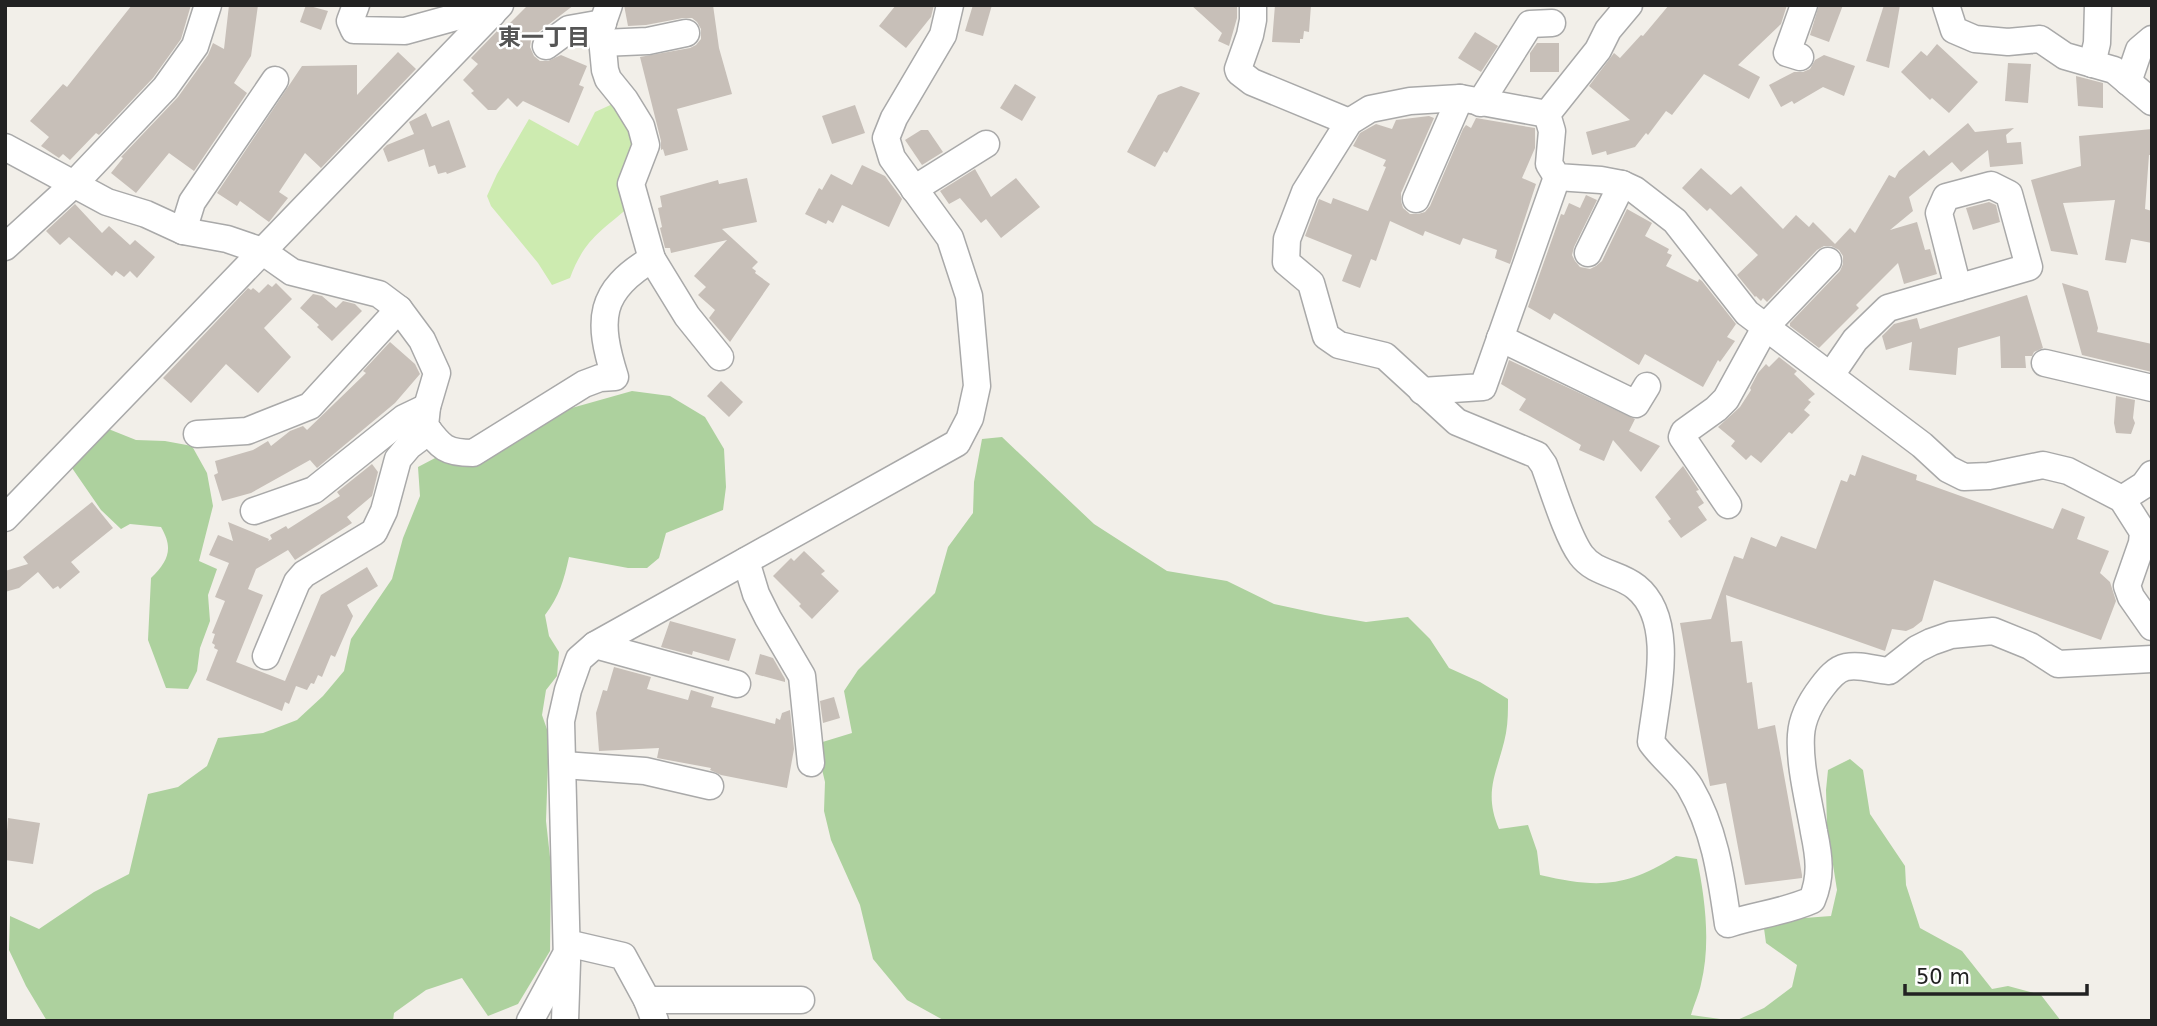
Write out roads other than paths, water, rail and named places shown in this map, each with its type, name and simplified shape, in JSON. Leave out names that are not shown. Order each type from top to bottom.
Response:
[{"type":"street","points":[[5,247],[73,185],[165,88],[195,46],[208,5]]},
{"type":"street","points":[[356,5],[350,22],[354,30],[405,31],[474,12],[496,9]]},
{"type":"street","points":[[565,1021],[567,948],[561,721],[579,659],[595,645],[957,443],[970,418],[977,386],[969,296],[950,238],[892,158],[886,138],[894,118],[943,35],[950,5]]},
{"type":"street","points":[[1253,5],[1253,20],[1238,72],[1252,82],[1349,122]]},
{"type":"street","points":[[1547,114],[1598,50],[1608,30],[1629,5]]},
{"type":"street","points":[[1800,57],[1787,53],[1804,5]]},
{"type":"street","points":[[1946,5],[1954,30],[1975,39],[2008,42],[2039,39],[2066,55],[2114,70],[2152,102]]},
{"type":"street","points":[[2092,64],[2097,43],[2098,5]]},
{"type":"street","points":[[5,518],[496,9]]},
{"type":"street","points":[[1416,199],[1470,100],[1530,24],[1552,23]]},
{"type":"street","points":[[605,24],[608,79],[641,126],[646,145],[631,184],[652,259],[687,316],[720,357]]},
{"type":"street","points":[[546,46],[569,29],[605,24],[648,41],[686,33]]},
{"type":"street","points":[[2128,82],[2139,50],[2152,38]]},
{"type":"street","points":[[183,230],[192,202],[275,80]]},
{"type":"street","points":[[1547,114],[1470,100],[1410,101],[1370,108],[1349,122],[1305,192],[1287,239],[1286,262],[1311,284],[1325,336],[1339,345],[1385,356],[1457,422],[1536,455],[1544,465],[1582,556],[1601,572],[1638,588],[1655,611],[1661,650],[1651,742],[1661,757],[1689,785],[1713,841],[1724,885],[1728,924],[1760,913],[1789,910],[1812,900],[1818,887],[1820,866],[1805,782],[1801,735],[1812,701],[1830,676],[1843,667],[1860,665],[1889,671],[1917,649],[1931,642],[1951,635],[1993,631],[2030,646],[2058,664],[2152,659]]},
{"type":"street","points":[[1547,114],[1552,131],[1549,164],[1557,177]]},
{"type":"street","points":[[914,189],[986,144]]},
{"type":"street","points":[[5,147],[107,202],[146,214],[183,230],[227,239],[262,251],[292,272],[380,294],[400,309],[422,340],[437,373],[428,419],[398,459],[384,511],[374,532],[304,574],[297,582],[266,656]]},
{"type":"street","points":[[1422,391],[1483,387],[1557,177]]},
{"type":"street","points":[[1557,177],[1601,180],[1622,184],[1634,190],[1675,221],[1747,313],[1922,445],[1936,460],[1965,477],[1989,477],[2043,465],[2068,471],[2122,499],[2143,532],[2142,543],[2127,586],[2131,597],[2152,627]]},
{"type":"street","points":[[1588,253],[1622,184]]},
{"type":"street","points":[[428,419],[439,445],[455,453],[472,453],[584,384],[600,378],[615,377],[606,349],[604,314],[614,289],[633,271],[652,259]]},
{"type":"street","points":[[1728,505],[1682,437],[1684,432],[1726,399],[1766,326],[1828,261]]},
{"type":"street","points":[[1831,375],[1855,340],[1888,308],[1958,288]]},
{"type":"street","points":[[197,434],[247,431],[310,406],[400,309]]},
{"type":"street","points":[[1500,338],[1636,404],[1647,386]]},
{"type":"street","points":[[2045,363],[2152,388]]},
{"type":"street","points":[[254,511],[314,490],[404,418],[428,419]]},
{"type":"street","points":[[2122,499],[2144,485],[2152,474]]},
{"type":"street","points":[[746,561],[756,594],[802,676],[811,763]]},
{"type":"street","points":[[595,645],[737,684]]},
{"type":"street","points":[[564,765],[645,771],[710,786]]},
{"type":"street","points":[[567,948],[623,956],[651,1010],[801,1000]]},
{"type":"street","points":[[530,1021],[567,948]]},
{"type":"district","name":"東一丁目","points":[[544,37]]}]
